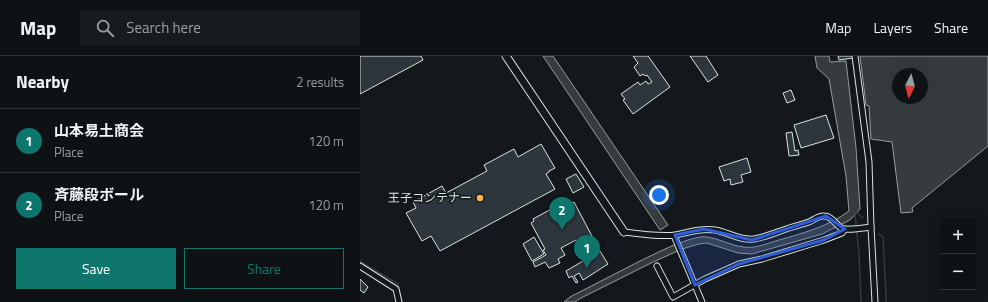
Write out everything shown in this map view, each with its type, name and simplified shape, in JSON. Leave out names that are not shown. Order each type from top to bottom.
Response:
[{"type":"street","points":[[506,56],[624,232],[635,234],[675,235],[704,229],[717,230],[733,236],[752,240],[810,222],[821,216],[829,217],[845,228],[871,227]]},
{"type":"street","points":[[855,56],[870,162],[874,302]]},
{"type":"street","points":[[657,266],[673,297],[705,279],[739,264],[762,259],[824,240],[842,232],[845,228]]},
{"type":"street","points":[[675,235],[702,302]]},
{"type":"street","points":[[360,266],[396,289],[399,302]]},
{"type":"highlighted area","points":[[826,216],[845,229],[824,240],[739,264],[695,285],[675,235],[704,229],[752,240]]},
{"type":"shaded area","points":[[543,56],[553,56],[668,225],[660,230]]},
{"type":"shaded area","points":[[815,56],[829,56],[830,62],[846,61],[856,148],[860,209],[850,220],[822,234],[752,254],[738,253],[707,243],[699,244],[682,249],[651,263],[575,302],[564,302],[570,297],[640,261],[684,241],[705,237],[739,246],[757,246],[798,235],[833,221],[849,211],[846,176],[829,79],[817,68]]},
{"type":"shaded area","points":[[860,56],[988,56],[988,146],[912,208],[913,212],[901,213],[892,142],[871,139],[869,106],[866,105]]},
{"type":"building","points":[[360,56],[421,56],[423,60],[360,94]]},
{"type":"building","points":[[633,56],[648,56],[670,87],[633,114],[623,100],[625,99],[621,94],[638,82],[640,85],[646,81],[648,84],[652,82],[647,75],[645,76],[643,74],[640,76],[634,67],[638,63]]},
{"type":"building","points":[[690,56],[706,56],[718,75],[708,82]]},
{"type":"building","points":[[838,56],[853,56],[853,58],[839,60]]},
{"type":"building","points":[[791,90],[795,100],[787,103],[783,93]]},
{"type":"building","points":[[826,115],[834,138],[801,148],[794,125]]},
{"type":"building","points":[[792,132],[795,151],[798,150],[799,155],[789,156],[786,133]]},
{"type":"building","name":"王子コンテナー","points":[[541,144],[555,168],[546,174],[555,189],[440,251],[431,236],[422,241],[406,213],[416,208],[413,202],[442,186],[446,193],[487,171],[484,165],[514,149],[518,157]]},
{"type":"building","points":[[747,158],[751,172],[741,175],[743,182],[731,185],[730,179],[724,181],[719,167]]},
{"type":"building","points":[[576,174],[584,187],[573,193],[566,179]]},
{"type":"building","points":[[574,202],[593,238],[580,245],[576,240],[561,248],[565,255],[558,259],[560,263],[549,268],[545,262],[535,267],[533,262],[546,255],[543,250],[545,249],[531,223],[534,221],[533,219],[555,207],[557,211]]},
{"type":"building","points":[[534,237],[544,254],[532,261],[523,244]]},
{"type":"building","points":[[600,251],[608,264],[583,280],[579,273],[574,276],[578,282],[576,283],[572,276],[569,278],[566,271]]},
{"type":"building","points":[[360,279],[368,287],[364,293],[360,290]]},
{"type":"waterway","points":[[856,212],[863,218]]},
{"type":"waterway","points":[[855,214],[859,254],[861,302]]},
{"type":"waterway","points":[[879,234],[883,237],[886,302]]},
{"type":"waterway","points":[[360,261],[398,284],[402,302]]},
{"type":"place","name":"王子コンテナー","points":[[480,198]]},
{"type":"place","name":"斉藤段ボール","points":[[562,230]]},
{"type":"place","name":"山本易土商会","points":[[587,268]]}]
